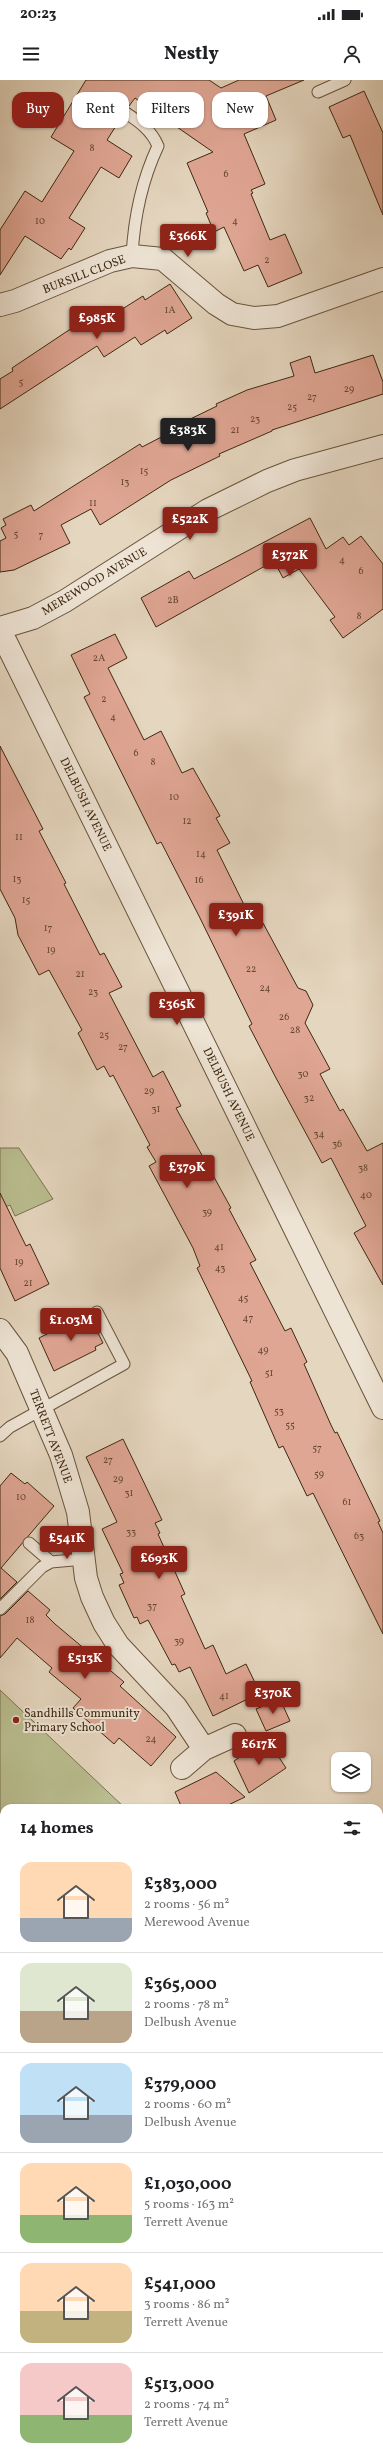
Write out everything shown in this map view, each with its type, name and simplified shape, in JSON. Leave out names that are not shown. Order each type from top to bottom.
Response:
[{"type":"street","name":"BURSILL CLOSE","points":[[0,305],[15,301],[110,261],[132,256],[163,259],[216,304],[232,314],[254,318],[278,316],[383,279]]},
{"type":"street","name":"MEREWOOD AVENUE","points":[[0,629],[33,618],[58,604],[208,510],[267,481],[310,466],[383,446]]},
{"type":"street","name":"DELBUSH AVENUE","points":[[0,629],[383,1408]]},
{"type":"street","name":"TERRETT AVENUE","points":[[0,1330],[17,1353],[69,1477],[78,1512],[84,1559],[92,1597],[104,1623],[118,1645],[176,1707],[204,1749]]},
{"type":"street","points":[[182,1768],[204,1749],[235,1735]]},
{"type":"lane","points":[[318,92],[345,80]]},
{"type":"lane","points":[[129,115],[153,134],[158,146],[151,160],[135,219],[132,256]]},
{"type":"lane","points":[[0,1436],[10,1427],[124,1364],[97,1312]]},
{"type":"lane","points":[[29,1543],[51,1562]]},
{"type":"lane","points":[[0,1609],[35,1572],[51,1562],[84,1559]]},
{"type":"green space","points":[[0,1148],[19,1148],[53,1199],[15,1216],[10,1205],[0,1209]]},
{"type":"green space","points":[[0,1690],[121,1804],[0,1804]]},
{"type":"building","points":[[86,80],[209,80],[221,88],[239,80],[304,80],[268,95],[268,92],[212,92],[212,128],[258,128],[244,134],[265,184],[251,190],[253,193],[251,194],[270,240],[285,234],[302,273],[268,287],[258,265],[244,271],[224,227],[214,232],[206,213],[208,212],[187,163],[213,152],[178,128],[204,128],[204,92],[137,92],[137,99],[135,98],[129,106],[129,92],[79,92]]},
{"type":"building","points":[[364,91],[383,133],[383,215],[350,135],[343,138],[329,107]]},
{"type":"building","points":[[268,101],[276,120],[268,124]]},
{"type":"building","points":[[72,103],[72,128],[115,128],[107,140],[132,156],[119,178],[101,167],[69,218],[85,228],[71,250],[69,248],[61,259],[25,236],[0,275],[0,230],[25,191],[42,202],[74,151],[51,137],[57,128],[64,128],[64,116]]},
{"type":"building","points":[[170,284],[192,318],[167,334],[165,330],[141,345],[135,337],[104,357],[97,346],[0,409],[0,379],[13,371],[12,368],[93,314],[97,319],[113,308],[116,313],[143,296],[145,300]]},
{"type":"building","points":[[373,355],[383,382],[383,394],[272,430],[219,454],[220,456],[171,480],[100,525],[91,509],[61,525],[70,543],[14,570],[0,572],[0,541],[6,538],[1,528],[6,525],[3,519],[31,505],[34,511],[140,444],[142,447],[179,428],[178,425],[217,406],[216,404],[247,390],[294,376],[290,363],[310,356],[315,373]]},
{"type":"building","points":[[310,518],[326,549],[343,537],[349,545],[361,536],[383,564],[383,609],[343,638],[330,620],[335,617],[299,569],[283,578],[274,561],[156,627],[141,598],[189,571],[194,579]]},
{"type":"building","points":[[115,634],[127,658],[108,668],[144,740],[161,731],[182,773],[193,768],[220,816],[216,818],[230,843],[217,850],[255,927],[263,923],[298,988],[306,991],[313,1005],[305,1023],[330,1069],[320,1074],[340,1111],[343,1109],[367,1151],[383,1143],[383,1285],[354,1233],[366,1226],[331,1158],[322,1163],[276,1078],[249,1026],[252,1024],[199,916],[161,842],[157,844],[84,697],[90,694],[71,655]]},
{"type":"building","points":[[0,746],[43,829],[39,831],[66,883],[64,884],[100,955],[104,953],[122,987],[109,993],[153,1077],[163,1071],[181,1106],[176,1108],[231,1208],[229,1209],[256,1260],[250,1263],[285,1331],[291,1328],[307,1362],[304,1364],[331,1425],[335,1433],[337,1432],[380,1521],[378,1522],[383,1533],[383,1634],[313,1493],[307,1496],[283,1446],[279,1448],[250,1382],[252,1381],[197,1268],[200,1266],[193,1248],[149,1166],[156,1162],[147,1147],[150,1145],[113,1075],[110,1077],[104,1066],[97,1070],[78,1033],[82,1030],[49,970],[39,975],[18,935],[15,918],[0,889]]},
{"type":"building","points":[[0,1193],[26,1246],[30,1244],[49,1284],[15,1301],[0,1268]]},
{"type":"building","points":[[89,1315],[103,1343],[95,1347],[96,1350],[54,1371],[39,1338],[81,1317],[82,1319]]},
{"type":"building","points":[[123,1439],[162,1520],[155,1523],[160,1533],[158,1534],[185,1594],[181,1596],[205,1649],[213,1645],[226,1674],[246,1664],[260,1693],[213,1716],[190,1667],[179,1672],[175,1664],[172,1665],[148,1620],[140,1624],[137,1617],[134,1618],[119,1585],[124,1583],[120,1574],[123,1573],[102,1529],[117,1522],[86,1457]]},
{"type":"building","points":[[11,1473],[25,1484],[27,1482],[54,1506],[1,1568],[17,1582],[0,1599],[0,1486]]},
{"type":"building","points":[[28,1591],[50,1610],[46,1615],[55,1624],[124,1682],[120,1686],[176,1737],[151,1766],[119,1738],[114,1744],[73,1708],[81,1699],[49,1672],[52,1668],[17,1638],[0,1658],[0,1616],[5,1614]]},
{"type":"building","points":[[280,1699],[290,1721],[266,1731],[256,1709]]},
{"type":"building","points":[[267,1739],[286,1768],[249,1793],[234,1761]]},
{"type":"building","points":[[216,1772],[245,1797],[230,1804],[180,1804],[175,1792]]},
{"type":"place","name":"Sandhills Community Primary School","points":[[16,1720]]}]
